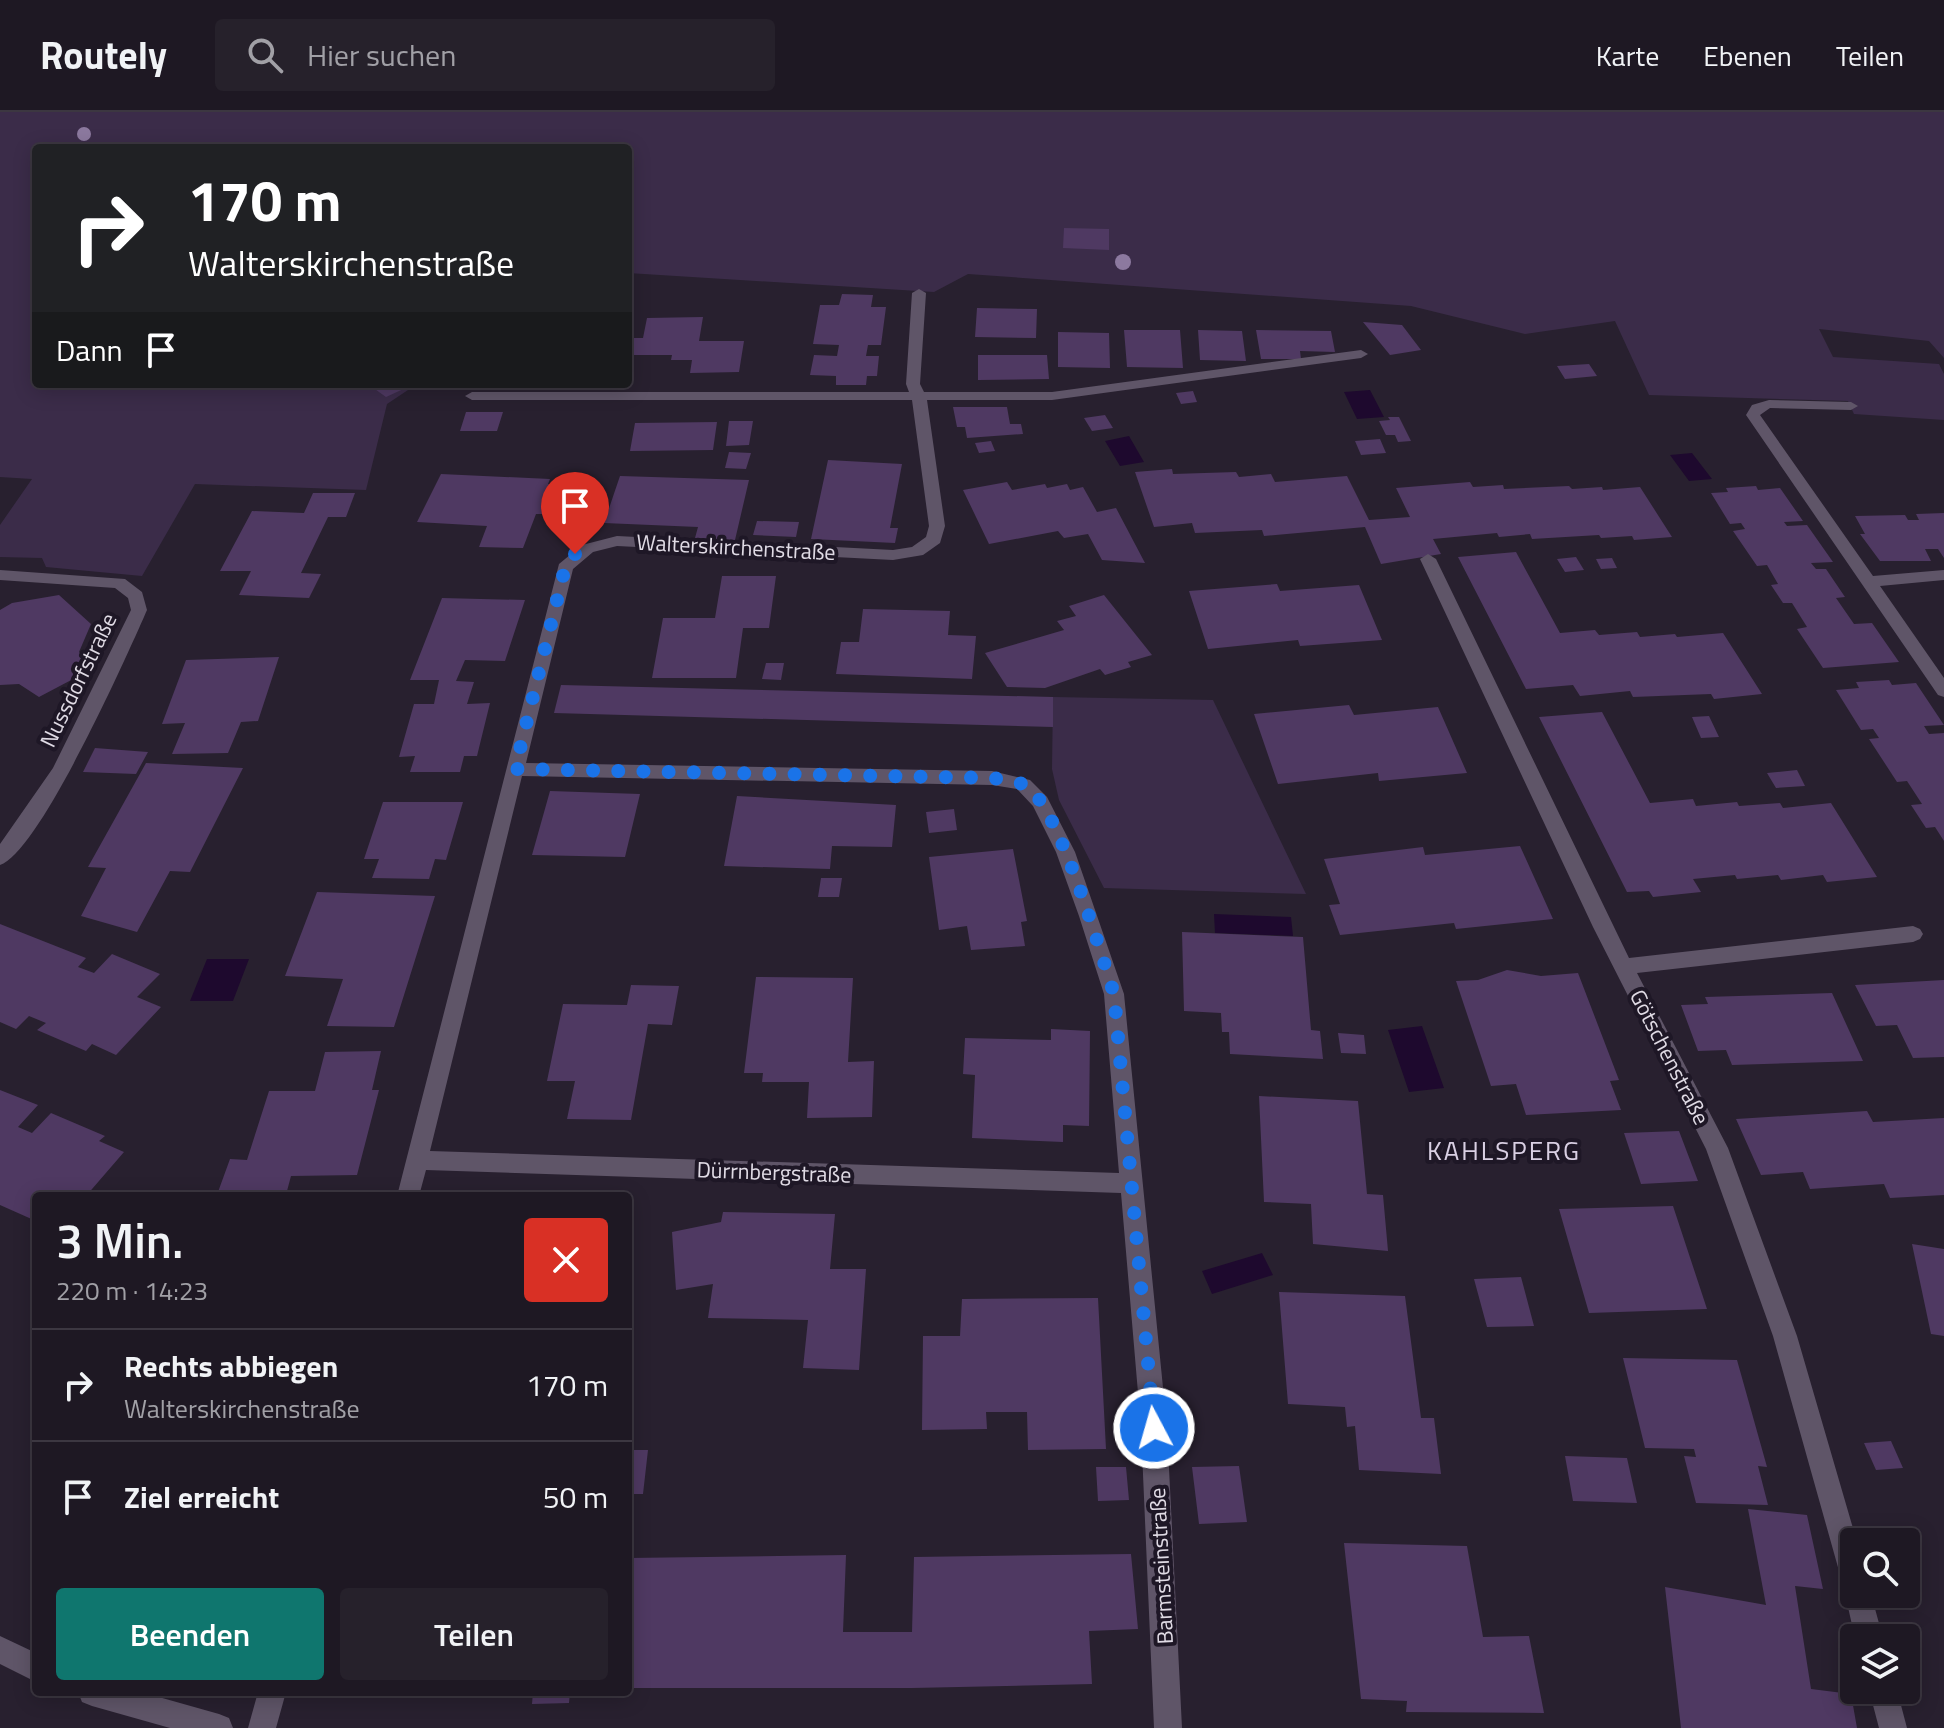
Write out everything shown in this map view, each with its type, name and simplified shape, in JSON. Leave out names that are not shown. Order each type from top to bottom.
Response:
[{"type":"street","name":"Walterskirchenstraße","points":[[409,1192],[565,568],[575,554],[595,544],[617,541],[893,555],[917,551],[934,539],[937,526],[919,396],[913,384],[919,293]]},
{"type":"street","points":[[472,396],[1052,396],[1361,354]]},
{"type":"street","points":[[1851,406],[1769,404],[1757,408],[1753,415],[1944,691]]},
{"type":"street","name":"Götschenstraße","points":[[1428,559],[1623,967],[1717,1148],[1785,1336],[1840,1529]]},
{"type":"street","name":"Nussdorfstraße","points":[[0,575],[119,583],[136,596],[139,610],[80,736],[19,836],[0,858]]},
{"type":"street","points":[[1869,582],[1944,575]]},
{"type":"street","name":"Barmsteinstraße","points":[[515,769],[992,778],[1017,781],[1030,789],[1054,825],[1093,926],[1114,994],[1129,1183],[1154,1428],[1168,1728]]},
{"type":"street","points":[[1623,967],[1913,934]]},
{"type":"street","name":"Dürrnbergstraße","points":[[418,1160],[1129,1183]]},
{"type":"street","points":[[0,1650],[32,1666]]},
{"type":"street","points":[[106,1696],[219,1728]]},
{"type":"street","points":[[262,1728],[271,1696]]},
{"type":"street","points":[[1887,1704],[1893,1728]]},
{"type":"shaded area","points":[[0,112],[1944,112],[1944,358],[1929,341],[1819,329],[1833,357],[1939,364],[1944,374],[1944,420],[1854,414],[1848,401],[1649,395],[1615,321],[1525,334],[1411,306],[968,274],[934,292],[632,273],[632,144],[32,144],[32,388],[464,388],[408,390],[387,404],[366,490],[195,484],[142,576],[46,567],[42,558],[0,557],[0,525],[32,479],[0,477]]},
{"type":"shaded area","points":[[1370,390],[1384,417],[1357,419],[1344,392]]},
{"type":"shaded area","points":[[1129,436],[1144,462],[1120,466],[1105,441]]},
{"type":"shaded area","points":[[1692,453],[1712,479],[1689,481],[1670,455]]},
{"type":"shaded area","points":[[1053,697],[1213,700],[1306,894],[1104,888],[1059,800],[1052,769]]},
{"type":"shaded area","points":[[1214,914],[1291,917],[1293,936],[1215,933]]},
{"type":"shaded area","points":[[207,959],[249,959],[233,1001],[190,1001]]},
{"type":"shaded area","points":[[1422,1026],[1444,1088],[1409,1092],[1388,1030]]},
{"type":"shaded area","points":[[1262,1253],[1273,1275],[1212,1294],[1202,1271]]},
{"type":"building","points":[[1064,228],[1109,229],[1109,250],[1063,248]]},
{"type":"building","points":[[842,294],[873,295],[871,307],[886,307],[881,345],[868,345],[866,356],[879,356],[877,376],[867,376],[866,385],[836,385],[836,376],[810,375],[814,355],[837,356],[839,345],[813,344],[820,305],[839,305]]},
{"type":"building","points":[[977,308],[1037,309],[1036,338],[975,337]]},
{"type":"building","points":[[703,317],[699,341],[744,341],[739,372],[690,373],[692,360],[671,360],[672,355],[632,355],[632,338],[643,338],[647,318]]},
{"type":"building","points":[[1363,322],[1402,325],[1421,350],[1390,355]]},
{"type":"building","points":[[1124,330],[1180,330],[1183,368],[1127,367]]},
{"type":"building","points":[[1198,330],[1242,331],[1246,361],[1200,360]]},
{"type":"building","points":[[1256,330],[1331,331],[1335,352],[1300,351],[1301,359],[1261,359]]},
{"type":"building","points":[[1058,332],[1109,333],[1110,368],[1058,367]]},
{"type":"building","points":[[978,355],[1047,355],[1049,379],[978,380]]},
{"type":"building","points":[[1589,364],[1597,376],[1565,379],[1557,366]]},
{"type":"building","points":[[373,388],[406,388],[386,397]]},
{"type":"building","points":[[1193,391],[1197,402],[1181,404],[1176,393]]},
{"type":"building","points":[[953,407],[1007,407],[1010,424],[1021,424],[1023,434],[967,438],[965,427],[957,427]]},
{"type":"building","points":[[466,412],[503,412],[497,431],[460,431]]},
{"type":"building","points":[[1105,415],[1113,428],[1092,431],[1084,418]]},
{"type":"building","points":[[1388,417],[1399,417],[1411,441],[1398,442],[1395,435],[1386,435],[1379,421],[1390,420]]},
{"type":"building","points":[[729,421],[753,421],[749,445],[726,446]]},
{"type":"building","points":[[717,422],[713,450],[630,451],[635,423]]},
{"type":"building","points":[[1380,439],[1386,453],[1361,455],[1355,441]]},
{"type":"building","points":[[991,441],[995,451],[979,453],[975,443]]},
{"type":"building","points":[[729,452],[751,453],[746,469],[725,468]]},
{"type":"building","points":[[828,460],[902,464],[890,528],[898,528],[895,543],[811,539]]},
{"type":"building","points":[[1172,469],[1173,474],[1236,472],[1239,477],[1271,474],[1275,482],[1347,476],[1369,520],[1410,517],[1396,488],[1470,482],[1473,487],[1503,485],[1504,489],[1569,486],[1572,489],[1602,487],[1603,490],[1640,487],[1672,537],[1634,540],[1632,536],[1601,538],[1599,535],[1532,539],[1530,534],[1499,537],[1497,533],[1433,539],[1441,554],[1381,564],[1365,527],[1264,536],[1262,530],[1195,533],[1192,523],[1154,527],[1135,472]]},
{"type":"building","points":[[441,474],[550,479],[548,484],[571,484],[562,514],[536,514],[523,548],[479,547],[487,526],[417,522]]},
{"type":"building","points":[[620,476],[749,480],[735,540],[695,538],[698,527],[604,523]]},
{"type":"building","points":[[1007,482],[1012,490],[1045,484],[1047,488],[1067,484],[1070,490],[1083,487],[1097,512],[1116,508],[1145,563],[1102,560],[1088,534],[1064,538],[1058,531],[989,544],[963,490]]},
{"type":"building","points":[[1756,486],[1758,490],[1780,488],[1803,521],[1784,522],[1787,526],[1807,525],[1833,562],[1811,563],[1816,569],[1826,569],[1845,597],[1836,598],[1854,624],[1872,623],[1899,662],[1823,668],[1797,629],[1807,627],[1792,603],[1783,603],[1771,585],[1778,584],[1767,565],[1757,566],[1733,531],[1745,529],[1741,523],[1730,524],[1711,493],[1728,492],[1726,488]]},
{"type":"building","points":[[313,493],[355,493],[346,517],[328,517],[301,573],[321,574],[309,598],[239,595],[251,571],[220,571],[252,511],[304,513]]},
{"type":"building","points":[[1944,513],[1944,558],[1938,549],[1925,549],[1931,561],[1880,561],[1860,534],[1865,534],[1855,516],[1905,515],[1908,520],[1919,520],[1916,514]]},
{"type":"building","points":[[757,521],[799,522],[796,537],[753,535]]},
{"type":"building","points":[[1516,552],[1560,633],[1595,630],[1599,635],[1637,632],[1640,637],[1675,634],[1677,637],[1723,633],[1762,694],[1714,699],[1711,694],[1633,697],[1630,691],[1580,696],[1573,685],[1526,689],[1458,557]]},
{"type":"building","points":[[1576,557],[1584,570],[1565,572],[1557,559]]},
{"type":"building","points":[[1612,558],[1617,568],[1601,569],[1596,559]]},
{"type":"building","points":[[722,576],[776,576],[769,628],[743,628],[736,678],[652,678],[663,618],[715,618]]},
{"type":"building","points":[[1277,584],[1280,591],[1359,585],[1382,640],[1300,646],[1298,640],[1208,649],[1189,591]]},
{"type":"building","points":[[59,595],[91,624],[79,652],[94,668],[39,697],[19,684],[0,685],[0,610],[12,603]]},
{"type":"building","points":[[1104,595],[1152,655],[1128,662],[1131,667],[1105,675],[1100,669],[1045,688],[1007,687],[985,653],[1064,630],[1057,621],[1076,616],[1069,606]]},
{"type":"building","points":[[442,598],[525,600],[505,661],[465,660],[456,681],[474,682],[467,704],[490,703],[477,756],[464,756],[460,772],[410,772],[415,756],[399,757],[414,704],[434,704],[439,680],[410,680]]},
{"type":"building","points":[[863,609],[950,611],[948,635],[976,636],[972,679],[836,674],[841,642],[859,642]]},
{"type":"building","points":[[279,657],[258,721],[241,722],[228,753],[172,754],[185,723],[162,724],[186,660]]},
{"type":"building","points":[[766,663],[784,663],[781,680],[762,679]]},
{"type":"building","points":[[1889,680],[1892,685],[1916,683],[1944,725],[1924,726],[1929,734],[1944,733],[1944,841],[1935,827],[1926,828],[1911,805],[1922,804],[1907,781],[1897,782],[1869,739],[1879,738],[1873,729],[1861,730],[1836,690],[1859,688],[1856,682]]},
{"type":"building","points":[[561,685],[1053,697],[1053,727],[554,713]]},
{"type":"building","points":[[1349,705],[1354,715],[1438,707],[1467,773],[1379,781],[1378,773],[1278,784],[1254,714]]},
{"type":"building","points":[[1602,712],[1650,803],[1693,799],[1696,806],[1737,802],[1739,806],[1780,803],[1783,808],[1831,803],[1877,877],[1827,882],[1823,875],[1781,880],[1778,875],[1737,879],[1735,875],[1693,879],[1701,892],[1653,897],[1649,891],[1627,892],[1539,717]]},
{"type":"building","points":[[1709,716],[1719,737],[1701,738],[1692,717]]},
{"type":"building","points":[[95,748],[148,752],[136,774],[83,772]]},
{"type":"building","points":[[146,763],[243,768],[190,872],[170,871],[137,932],[81,916],[106,868],[88,867]]},
{"type":"building","points":[[1797,770],[1805,786],[1776,788],[1767,773]]},
{"type":"building","points":[[550,791],[640,794],[625,857],[532,855]]},
{"type":"building","points":[[737,796],[896,805],[892,847],[832,846],[830,869],[724,866]]},
{"type":"building","points":[[383,802],[463,802],[446,860],[435,859],[429,879],[372,878],[379,859],[364,859]]},
{"type":"building","points":[[954,809],[957,830],[929,833],[926,812]]},
{"type":"building","points":[[1520,846],[1553,919],[1456,929],[1454,923],[1340,935],[1329,905],[1340,904],[1324,859],[1423,847],[1425,855]]},
{"type":"building","points":[[1013,849],[1027,921],[1021,922],[1025,946],[971,950],[967,926],[939,930],[929,857]]},
{"type":"building","points":[[821,878],[842,878],[839,897],[818,897]]},
{"type":"building","points":[[317,892],[435,896],[394,1027],[327,1026],[343,979],[285,976]]},
{"type":"building","points":[[0,924],[86,958],[78,967],[94,973],[112,954],[160,974],[137,997],[161,1007],[116,1055],[92,1044],[86,1051],[37,1030],[46,1023],[29,1016],[16,1029],[0,1022]]},
{"type":"building","points":[[1182,932],[1303,937],[1311,1030],[1320,1031],[1323,1059],[1230,1054],[1229,1032],[1222,1032],[1221,1013],[1184,1011]]},
{"type":"building","points":[[1507,970],[1541,976],[1578,973],[1619,1080],[1610,1081],[1621,1110],[1526,1115],[1516,1084],[1491,1086],[1456,981],[1478,980]]},
{"type":"building","points":[[756,977],[853,978],[848,1062],[874,1061],[872,1117],[807,1118],[809,1082],[762,1082],[763,1073],[744,1073]]},
{"type":"building","points":[[1944,980],[1944,1057],[1913,1058],[1897,1025],[1876,1026],[1855,985]]},
{"type":"building","points":[[631,985],[679,986],[672,1025],[648,1024],[631,1120],[567,1119],[575,1081],[547,1081],[563,1004],[627,1005]]},
{"type":"building","points":[[1832,993],[1863,1061],[1732,1065],[1726,1050],[1698,1051],[1681,1005],[1708,1004],[1705,997]]},
{"type":"building","points":[[1051,1029],[1090,1031],[1089,1126],[1063,1125],[1063,1142],[972,1138],[975,1075],[963,1074],[965,1038],[1051,1040]]},
{"type":"building","points":[[1338,1033],[1364,1035],[1366,1054],[1341,1053]]},
{"type":"building","points":[[381,1051],[372,1090],[379,1090],[357,1175],[291,1176],[287,1191],[218,1192],[230,1159],[247,1160],[269,1091],[315,1091],[325,1052]]},
{"type":"building","points":[[0,1090],[38,1105],[18,1127],[32,1133],[51,1113],[105,1136],[99,1141],[124,1152],[89,1192],[32,1192],[32,1219],[0,1205]]},
{"type":"building","points":[[1259,1096],[1358,1101],[1367,1194],[1383,1195],[1388,1251],[1313,1244],[1311,1204],[1264,1202]]},
{"type":"building","points":[[1867,1111],[1873,1122],[1944,1118],[1944,1195],[1890,1198],[1884,1184],[1810,1189],[1803,1172],[1761,1175],[1736,1119]]},
{"type":"building","points":[[1679,1131],[1698,1181],[1641,1184],[1624,1133]]},
{"type":"building","points":[[1673,1206],[1707,1309],[1589,1313],[1559,1209]]},
{"type":"building","points":[[723,1212],[835,1214],[830,1269],[866,1269],[859,1370],[803,1368],[808,1320],[708,1318],[713,1284],[676,1290],[672,1232],[721,1222]]},
{"type":"building","points":[[1912,1244],[1944,1249],[1944,1336],[1931,1334]]},
{"type":"building","points":[[1521,1277],[1534,1326],[1487,1327],[1474,1279]]},
{"type":"building","points":[[1279,1292],[1405,1296],[1421,1418],[1434,1418],[1441,1474],[1359,1470],[1355,1426],[1347,1427],[1345,1407],[1288,1404]]},
{"type":"building","points":[[1098,1298],[1106,1449],[1028,1450],[1027,1412],[986,1412],[987,1429],[922,1430],[923,1336],[960,1336],[962,1299]]},
{"type":"building","points":[[1623,1358],[1737,1360],[1767,1467],[1758,1466],[1768,1505],[1696,1503],[1684,1456],[1696,1457],[1694,1449],[1645,1448]]},
{"type":"building","points":[[1891,1441],[1903,1468],[1876,1470],[1864,1443]]},
{"type":"building","points":[[632,1450],[648,1450],[643,1494],[632,1494]]},
{"type":"building","points":[[1565,1456],[1627,1458],[1637,1503],[1573,1501]]},
{"type":"building","points":[[1239,1466],[1247,1522],[1199,1524],[1192,1467]]},
{"type":"building","points":[[1096,1467],[1126,1467],[1129,1500],[1098,1501]]},
{"type":"building","points":[[1748,1509],[1807,1515],[1823,1589],[1795,1586],[1811,1689],[1840,1693],[1840,1704],[1853,1704],[1857,1728],[1681,1728],[1665,1587],[1766,1605]]},
{"type":"building","points":[[1344,1543],[1467,1546],[1483,1637],[1529,1636],[1544,1713],[1406,1712],[1407,1701],[1361,1699]]},
{"type":"building","points":[[1131,1554],[1138,1629],[1089,1631],[1092,1684],[912,1688],[632,1688],[632,1558],[846,1555],[843,1632],[912,1632],[914,1557]]},
{"type":"building","points":[[533,1696],[570,1696],[569,1703],[532,1704]]},
{"type":"district","name":"KAHLSPERG","points":[[1504,1150]]},
{"type":"route","points":[[575,554],[565,568],[515,769],[992,778],[1017,781],[1030,789],[1054,825],[1093,926],[1114,994],[1129,1183],[1154,1428]]}]
